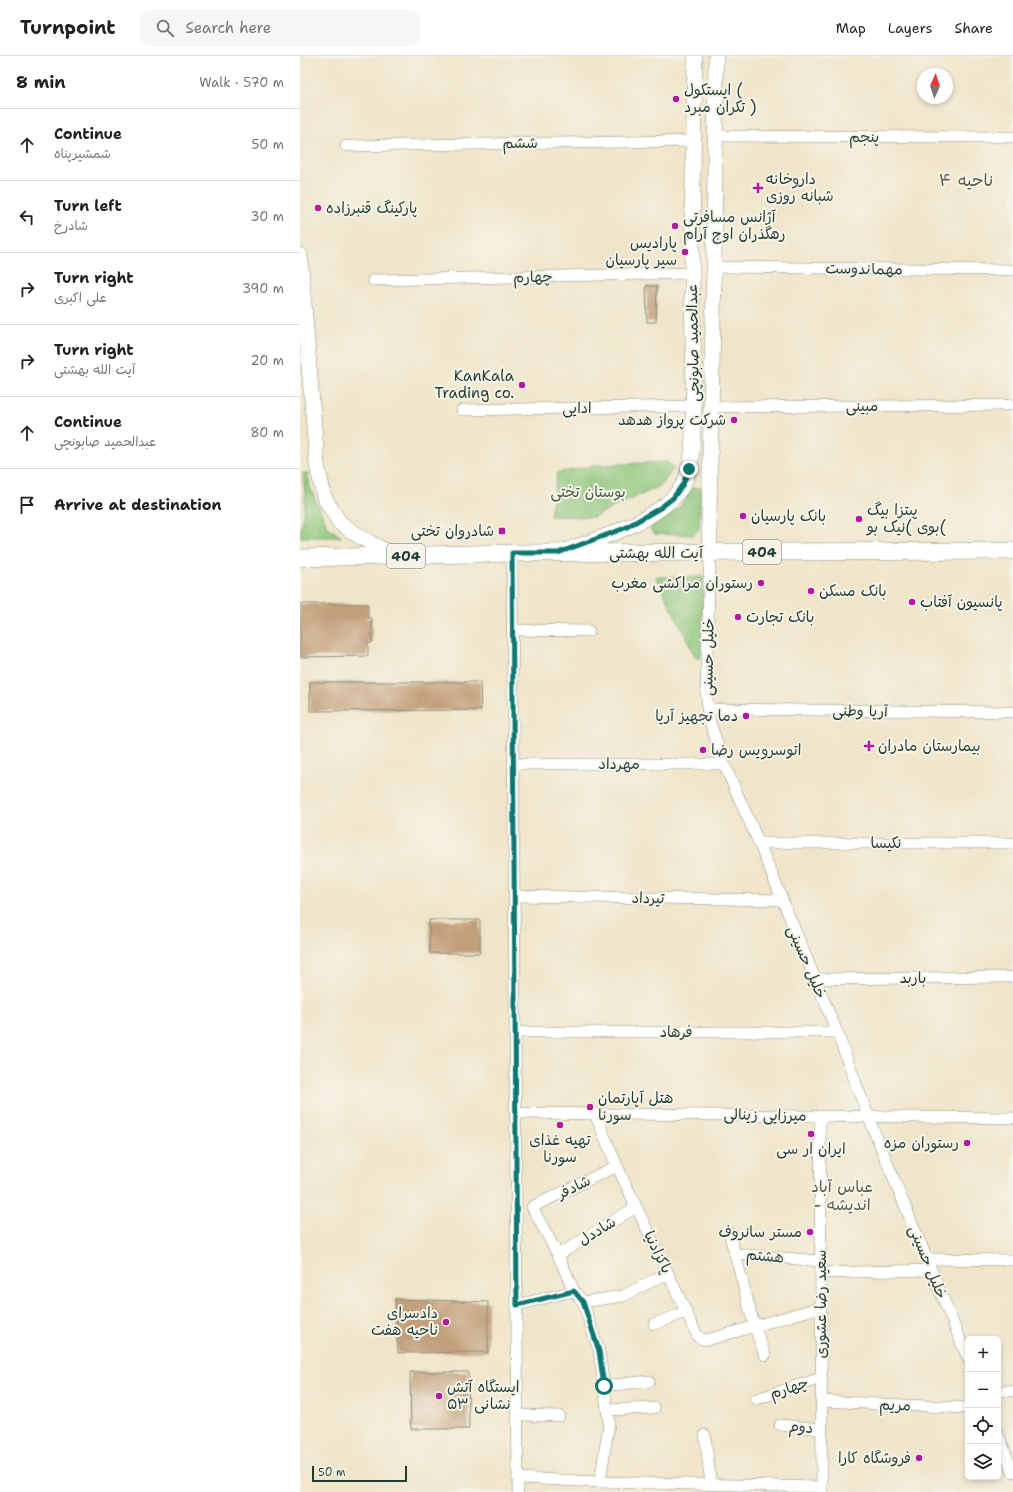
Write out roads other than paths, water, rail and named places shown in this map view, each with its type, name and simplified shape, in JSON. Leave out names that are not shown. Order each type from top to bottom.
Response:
[{"type":"main road","name":"عبدالحمید صابونچی","points":[[558,553],[636,522],[660,508],[673,498],[683,484],[689,469],[692,453],[693,406],[692,273],[695,56]]},
{"type":"main road","name":"عبدالحمید صابونچی","points":[[710,552],[716,56]]},
{"type":"main road","points":[[300,254],[317,464],[324,497],[340,523],[362,538],[396,557]]},
{"type":"main road","points":[[693,406],[711,407]]},
{"type":"main road","name":"آیت الله بهشتی","points":[[300,558],[396,557],[512,553],[1013,551]]},
{"type":"street","name":"پنجم","points":[[715,136],[1013,137]]},
{"type":"street","name":"ششم","points":[[346,146],[694,141]]},
{"type":"street","name":"مهماندوست","points":[[714,267],[1013,270]]},
{"type":"street","name":"چهارم","points":[[374,280],[692,273]]},
{"type":"street","name":"مبینی","points":[[711,407],[1013,405]]},
{"type":"street","name":"ادایی","points":[[462,410],[693,406]]},
{"type":"street","name":"خلیل حسینی","points":[[710,552],[706,672],[707,709],[714,736],[724,764],[759,843],[781,900],[837,1032],[868,1116],[965,1352]]},
{"type":"street","points":[[512,553],[518,1492]]},
{"type":"street","points":[[512,630],[588,631]]},
{"type":"street","name":"آریا وطنی","points":[[707,709],[1013,712]]},
{"type":"street","name":"مهرداد","points":[[513,764],[724,764]]},
{"type":"street","name":"نکیسا","points":[[759,843],[1013,844]]},
{"type":"street","name":"تیرداد","points":[[514,896],[781,900]]},
{"type":"street","name":"باربد","points":[[814,979],[1013,977]]},
{"type":"street","name":"فرهاد","points":[[515,1032],[837,1032]]},
{"type":"street","name":"میرزایی زینالی","points":[[516,1113],[1013,1118]]},
{"type":"street","name":"پاکزادنیا","points":[[595,1114],[617,1166],[698,1337],[706,1340],[754,1325]]},
{"type":"street","name":"سعید رضا عشوری","points":[[820,1116],[822,1489]]},
{"type":"street","name":"شادفر","points":[[558,1254],[532,1207],[617,1166]]},
{"type":"street","name":"شاددل","points":[[558,1254],[636,1207]]},
{"type":"street","points":[[728,1233],[735,1254]]},
{"type":"street","points":[[558,1254],[574,1291],[583,1302],[599,1351],[609,1423],[600,1482]]},
{"type":"street","name":"هشتم","points":[[765,1356],[754,1325],[735,1254],[821,1261]]},
{"type":"street","points":[[926,1259],[1013,1260]]},
{"type":"street","points":[[821,1273],[931,1270]]},
{"type":"street","points":[[583,1302],[623,1296],[668,1273]]},
{"type":"street","points":[[517,1305],[574,1291]]},
{"type":"street","points":[[754,1325],[821,1307]]},
{"type":"street","points":[[654,1324],[686,1312]]},
{"type":"street","name":"چهارم","points":[[757,1399],[821,1378]]},
{"type":"street","points":[[604,1386],[649,1381]]},
{"type":"street","points":[[1001,1391],[1013,1391]]},
{"type":"street","name":"مریم","points":[[822,1401],[965,1408]]},
{"type":"street","points":[[607,1410],[654,1408]]},
{"type":"street","points":[[517,1415],[559,1416]]},
{"type":"street","name":"دوم","points":[[780,1425],[822,1429]]},
{"type":"street","points":[[705,1435],[711,1485]]},
{"type":"street","points":[[1001,1442],[1013,1472]]},
{"type":"street","points":[[518,1478],[822,1489]]},
{"type":"place","name":"ایستکول ( تکران مبرد )","points":[[676,99]]},
{"type":"place","name":"داروخانه شبانه روزی","points":[[758,188]]},
{"type":"place","name":"پارکینگ قنبرزاده","points":[[318,208]]},
{"type":"place","name":"آژانس مسافرتی رهگذران اوج آرام","points":[[675,226]]},
{"type":"place","name":"پارادیس سیر پارسیان","points":[[685,252]]},
{"type":"place","name":"KanKala Trading co.","points":[[522,385]]},
{"type":"place","name":"شرکت پرواز هدهد","points":[[734,420]]},
{"type":"place","name":"بانک پارسیان","points":[[743,516]]},
{"type":"place","name":"پیتزا بیگ بوی )نیک بو(","points":[[859,519]]},
{"type":"place","name":"شادروان تختی","points":[[502,531]]},
{"type":"place","name":"رستوران مراکشی مغرب","points":[[761,583]]},
{"type":"place","name":"بانک مسکن","points":[[811,591]]},
{"type":"place","name":"پانسیون آفتاب","points":[[912,602]]},
{"type":"place","name":"بانک تجارت","points":[[738,617]]},
{"type":"place","name":"دما تجهیز آریا","points":[[746,716]]},
{"type":"place","name":"بیمارستان مادران","points":[[869,746]]},
{"type":"place","name":"اتوسرویس رضا","points":[[703,750]]},
{"type":"place","name":"هتل آپارتمان سورنا","points":[[590,1107]]},
{"type":"place","name":"تهیه غذای سورنا","points":[[560,1125]]},
{"type":"place","name":"ایران ار سی","points":[[811,1134]]},
{"type":"place","name":"رستوران مزه","points":[[967,1143]]},
{"type":"place","name":"مستر سانروف","points":[[810,1232]]},
{"type":"place","name":"دادسرای ناحیه هفت","points":[[446,1322]]},
{"type":"place","name":"ایستگاه آتش نشانی ۵۳","points":[[439,1396]]},
{"type":"place","name":"فروشگاه کارا","points":[[919,1458]]},
{"type":"district","name":"ناحیه ۴","points":[[966,180]]},
{"type":"district","name":"عباس آباد - اندیشه","points":[[842,1195]]},
{"type":"park label","name":"بوستان تختی","points":[[588,492]]}]
